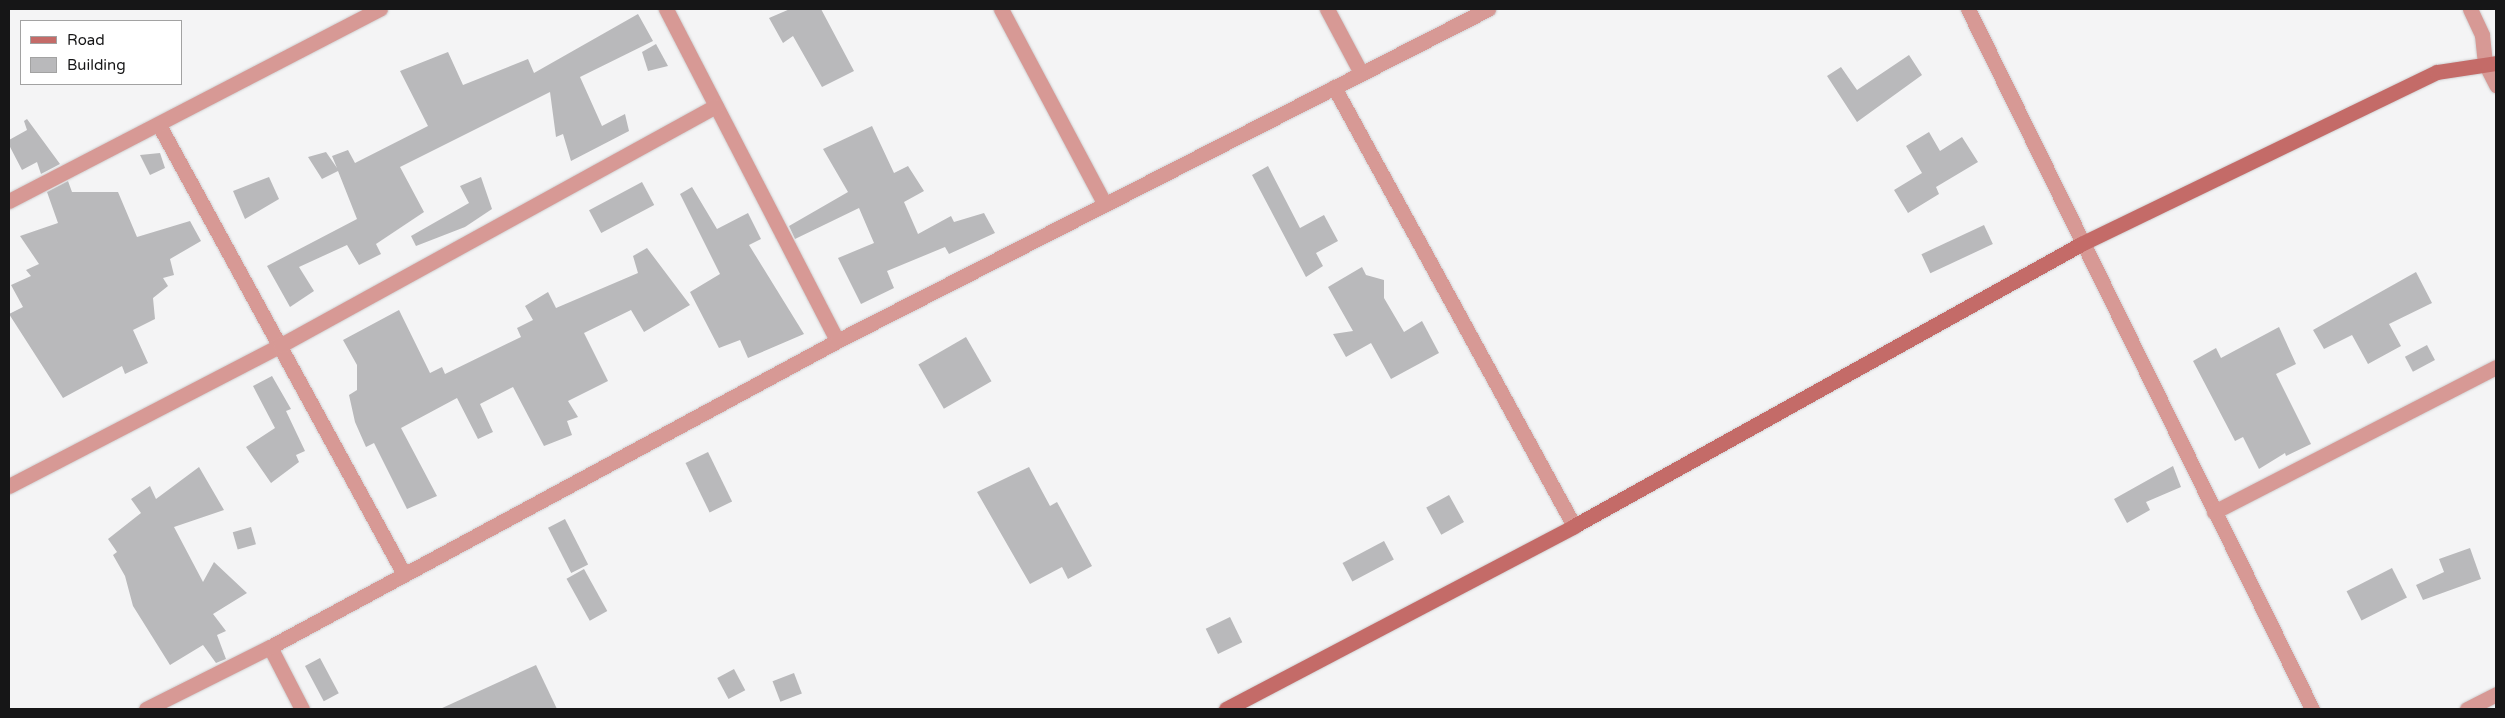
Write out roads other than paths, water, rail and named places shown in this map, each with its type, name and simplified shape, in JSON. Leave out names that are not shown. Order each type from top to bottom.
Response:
[{"type":"main road","points":[[1226,709],[1574,526],[2081,244],[2437,72],[2491,63]]},
{"type":"street","points":[[9,201],[380,9]]},
{"type":"street","points":[[666,9],[837,341]]},
{"type":"street","points":[[1001,9],[1104,203]]},
{"type":"street","points":[[1327,9],[1361,73]]},
{"type":"street","points":[[146,709],[270,647],[837,341],[1104,203],[1488,9]]},
{"type":"street","points":[[1968,9],[2081,244],[2312,709]]},
{"type":"street","points":[[2470,9],[2482,35],[2496,85]]},
{"type":"street","points":[[1334,86],[1574,526]]},
{"type":"street","points":[[9,486],[281,345],[716,106]]},
{"type":"street","points":[[159,125],[281,345],[404,574]]},
{"type":"street","points":[[2214,512],[2496,367]]},
{"type":"street","points":[[270,647],[302,709]]},
{"type":"street","points":[[2467,709],[2496,694]]}]
